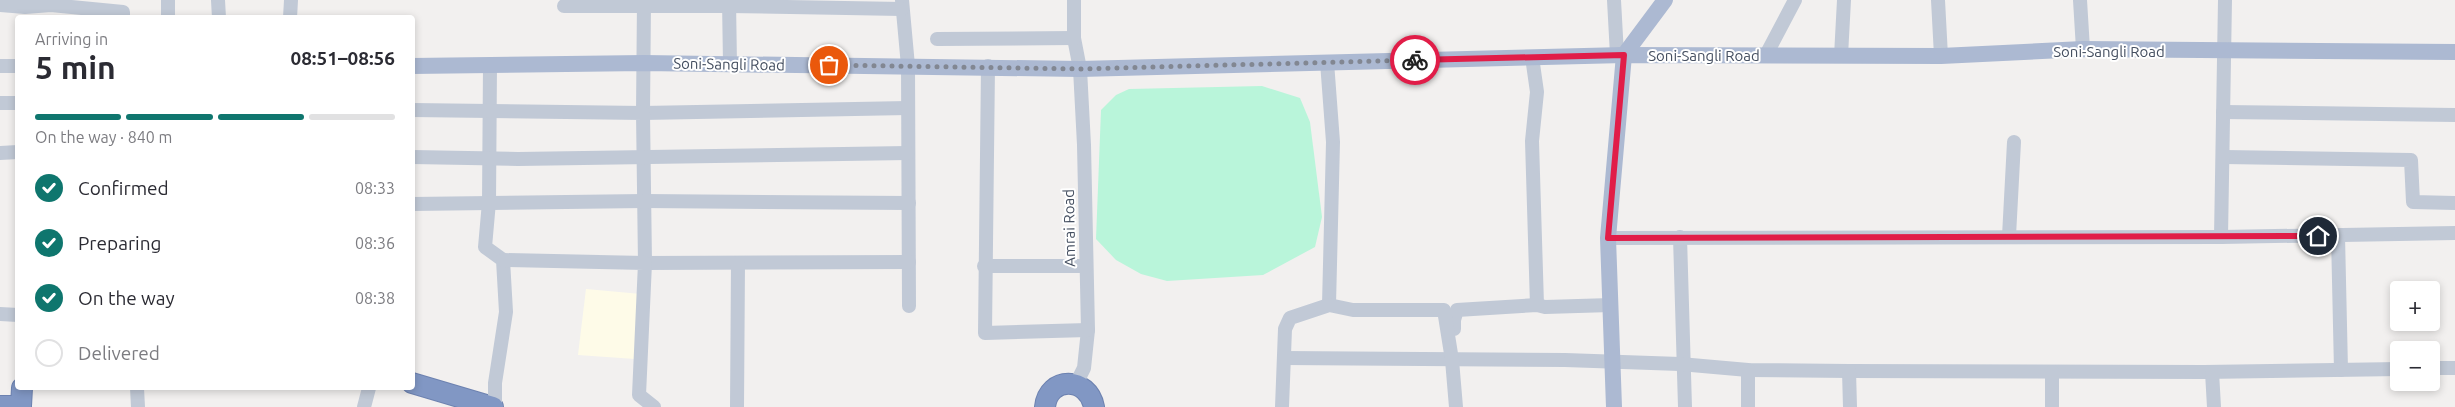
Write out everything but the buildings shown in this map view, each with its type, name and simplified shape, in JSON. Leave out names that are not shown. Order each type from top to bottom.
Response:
[{"type":"highway","points":[[415,384],[494,407]]},
{"type":"highway","points":[[1045,407],[1047,397],[1052,391],[1065,384],[1076,384],[1087,391],[1094,407]]},
{"type":"highway","points":[[0,406],[21,400]]},
{"type":"main road","points":[[1614,407],[1614,362],[1608,238],[1621,55],[1665,0]]},
{"type":"main road","name":"Soni-Sangli Road","points":[[415,66],[644,63],[988,66],[1080,69],[1621,55],[1941,56],[2083,49],[2223,52],[2455,52]]},
{"type":"street","points":[[168,0],[168,15]]},
{"type":"street","points":[[218,0],[219,15]]},
{"type":"street","points":[[290,15],[291,0]]},
{"type":"street","name":"Amrai Road","points":[[1074,0],[1074,38],[1080,69],[1088,330],[1084,368],[1076,384]]},
{"type":"street","points":[[1614,0],[1621,55]]},
{"type":"street","points":[[1766,55],[1795,0]]},
{"type":"street","points":[[1841,56],[1844,0]]},
{"type":"street","points":[[1938,0],[1941,56]]},
{"type":"street","points":[[2080,0],[2083,49]]},
{"type":"street","points":[[2221,236],[2224,157],[2223,52],[2226,0]]},
{"type":"street","points":[[0,5],[25,12],[51,2],[123,10]]},
{"type":"street","points":[[644,3],[643,158],[645,263],[639,395],[654,407]]},
{"type":"street","points":[[564,6],[644,3],[902,5],[908,66],[909,306]]},
{"type":"street","points":[[729,3],[730,64]]},
{"type":"street","points":[[937,39],[1074,38]]},
{"type":"street","points":[[1532,57],[1536,92],[1532,141],[1537,305]]},
{"type":"street","points":[[1327,62],[1333,142],[1329,305]]},
{"type":"street","points":[[490,65],[489,202],[485,247],[503,260],[645,263],[909,262]]},
{"type":"street","points":[[0,66],[15,66]]},
{"type":"street","points":[[988,66],[984,266],[985,333],[1088,330]]},
{"type":"street","points":[[0,103],[15,103]]},
{"type":"street","points":[[415,110],[643,113],[908,108]]},
{"type":"street","points":[[2223,112],[2455,115]]},
{"type":"street","points":[[2009,236],[2014,142]]},
{"type":"street","points":[[0,152],[15,152]]},
{"type":"street","points":[[415,157],[489,159],[643,158],[908,153]]},
{"type":"street","points":[[2224,157],[2410,160],[2413,202],[2455,202]]},
{"type":"street","points":[[415,204],[644,201],[909,203]]},
{"type":"street","points":[[1608,238],[2455,234]]},
{"type":"street","points":[[2338,236],[2341,370]]},
{"type":"street","points":[[1680,237],[1685,407]]},
{"type":"street","points":[[494,407],[495,382],[506,312],[503,260]]},
{"type":"street","points":[[737,407],[738,263]]},
{"type":"street","points":[[984,266],[1086,266]]},
{"type":"street","points":[[1282,407],[1285,329],[1290,318],[1329,305],[1353,310],[1444,310],[1452,360],[1456,407]]},
{"type":"street","points":[[1452,360],[1454,320],[1457,310],[1537,305],[1546,307],[1611,305]]},
{"type":"street","points":[[0,314],[15,315]]},
{"type":"street","points":[[1284,358],[1373,357],[1452,360],[1565,360],[1684,365],[1748,370],[1849,372],[2212,372],[2390,369]]},
{"type":"street","points":[[2440,368],[2455,368]]},
{"type":"street","points":[[1748,370],[1748,407]]},
{"type":"street","points":[[1849,372],[1850,407]]},
{"type":"street","points":[[2052,372],[2052,407]]},
{"type":"street","points":[[2212,372],[2214,407]]},
{"type":"street","points":[[137,390],[138,407]]},
{"type":"street","points":[[364,407],[368,390]]},
{"type":"shaded area","points":[[586,289],[641,294],[635,359],[578,355]]},
{"type":"green space","points":[[1262,86],[1300,98],[1310,122],[1322,217],[1315,247],[1263,275],[1167,281],[1141,274],[1116,260],[1096,239],[1101,110],[1116,95],[1129,89]]},
{"type":"way so far","points":[[829,65],[988,66],[1080,69],[1415,60]]},
{"type":"route","points":[[1415,60],[1624,55],[1608,238],[2318,236]]}]
